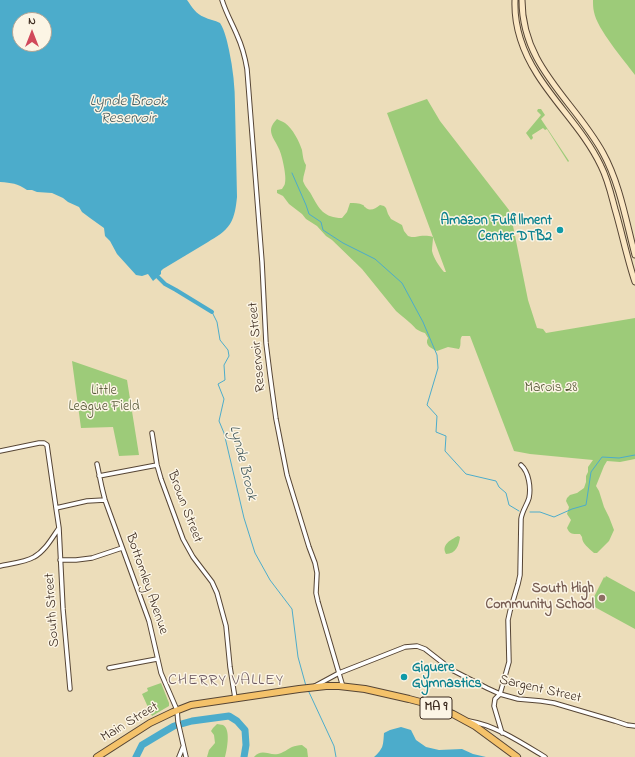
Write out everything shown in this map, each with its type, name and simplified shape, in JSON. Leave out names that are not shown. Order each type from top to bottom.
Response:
[{"type":"highway","name":"Main Street","points":[[97,757],[150,724],[177,710],[194,704],[326,686],[365,689],[421,702],[466,720],[517,757]]},
{"type":"main road","points":[[514,0],[518,31],[528,59],[542,82],[584,136],[603,170],[635,282]]},
{"type":"main road","points":[[522,0],[525,28],[539,63],[546,75],[594,139],[608,164],[619,196],[635,255]]},
{"type":"street","name":"Reservoir Street","points":[[222,0],[242,48],[247,69],[262,262],[267,351],[284,466],[315,563],[317,573],[316,597],[343,687]]},
{"type":"street","name":"Brown Street","points":[[152,433],[157,465],[185,543],[193,558],[216,589],[226,626],[230,668],[235,698]]},
{"type":"street","name":"South Street","points":[[0,451],[39,443],[45,444],[48,447],[51,479],[59,528],[63,609],[70,689]]},
{"type":"street","name":"Bottomley Avenue","points":[[97,464],[105,500],[149,620],[161,675],[177,710],[178,722],[186,757]]},
{"type":"street","points":[[99,476],[157,465]]},
{"type":"street","points":[[502,733],[494,705],[495,699],[500,694],[509,662],[509,616],[519,582],[521,519],[530,491],[527,475],[521,465]]},
{"type":"street","points":[[56,508],[87,501],[105,500]]},
{"type":"street","points":[[0,566],[23,561],[39,554],[59,528]]},
{"type":"street","points":[[60,560],[92,558],[122,548]]},
{"type":"street","name":"Sargent Street","points":[[308,688],[339,673],[405,647],[417,646],[425,649],[452,670],[500,694],[518,699],[549,702],[635,726]]},
{"type":"street","points":[[109,668],[157,659]]},
{"type":"street","points":[[466,720],[484,724],[545,757]]},
{"type":"street","points":[[179,757],[184,746]]},
{"type":"green space","points":[[593,0],[635,0],[635,75],[600,27],[594,12]]},
{"type":"green space","name":"Marois 28","points":[[427,99],[440,121],[509,210],[528,300],[537,328],[543,329],[546,333],[635,318],[635,459],[620,462],[607,461],[604,466],[596,486],[614,530],[609,541],[597,553],[594,553],[586,546],[580,534],[571,533],[567,528],[571,520],[567,514],[569,507],[566,501],[567,498],[584,488],[588,467],[593,460],[514,451],[470,336],[462,336],[459,349],[448,347],[437,351],[431,348],[427,343],[428,338],[425,333],[417,330],[396,311],[362,269],[317,226],[306,219],[289,204],[283,196],[277,193],[277,190],[282,189],[285,184],[285,171],[279,149],[271,131],[273,123],[277,119],[288,126],[297,139],[306,165],[303,181],[323,212],[336,218],[342,218],[347,212],[350,203],[361,204],[367,209],[371,210],[380,205],[384,206],[391,219],[402,225],[408,236],[433,237],[432,251],[435,260],[444,272],[446,272],[387,113]]},
{"type":"green space","points":[[538,109],[541,109],[545,115],[541,119],[569,161],[568,162],[547,129],[545,130],[543,128],[532,135],[533,138],[531,140],[526,133],[541,115],[537,111]]},
{"type":"green space","name":"Little League Field","points":[[72,361],[127,380],[139,455],[119,456],[113,427],[81,428]]},
{"type":"green space","points":[[458,536],[460,537],[459,543],[455,551],[446,554],[445,545]]},
{"type":"green space","points":[[606,576],[635,592],[635,629],[591,605],[604,577],[605,578]]},
{"type":"green space","points":[[161,683],[169,706],[152,716],[142,694],[148,691],[147,688]]},
{"type":"green space","points":[[217,724],[225,727],[228,735],[225,757],[207,757],[209,750],[215,743],[214,735],[211,731]]},
{"type":"green space","points":[[302,745],[307,749],[308,757],[254,757],[260,753],[278,754],[292,747]]},
{"type":"water","name":"Lynde Brook Reservoir","points":[[0,0],[187,0],[199,14],[220,23],[225,33],[234,78],[237,197],[232,221],[220,234],[163,269],[161,274],[153,281],[148,274],[142,276],[136,275],[117,254],[110,241],[105,236],[104,228],[82,212],[79,207],[52,193],[27,190],[14,184],[0,182]]},
{"type":"water","points":[[401,727],[411,730],[416,740],[426,747],[439,750],[462,749],[473,754],[486,757],[374,757],[380,751],[384,733]]},
{"type":"waterway","points":[[292,173],[309,214],[321,222],[323,230],[343,243],[375,259],[402,283],[423,322],[437,355],[438,368],[427,405],[437,416],[436,432],[446,436],[445,451],[466,474],[496,481],[499,487],[506,493],[509,505],[519,511]]},
{"type":"waterway","name":"Lynde Brook","points":[[158,277],[165,284],[212,312]]},
{"type":"waterway","name":"Lynde Brook","points":[[212,312],[217,322],[220,340],[228,350],[229,356],[224,365],[225,380],[218,384],[224,399],[219,421],[224,433],[244,518],[255,553],[270,580],[292,609],[298,657],[306,686]]},
{"type":"waterway","points":[[530,512],[540,512],[554,517],[586,505],[591,472],[602,457],[619,458],[635,455]]},
{"type":"waterway","name":"Lynde Brook","points":[[308,690],[334,746],[336,757]]},
{"type":"waterway","points":[[136,757],[142,745],[174,726],[192,721],[229,716],[237,721],[245,730],[246,745],[244,757]]},
{"type":"place","name":"Amazon Fulfillment Center DTB2","points":[[560,230]]},
{"type":"place","name":"South High Community School","points":[[602,598]]},
{"type":"place","name":"Giguere Gymnastics","points":[[404,677]]},
{"type":"district","name":"CHERRY VALLEY","points":[[226,681]]}]
